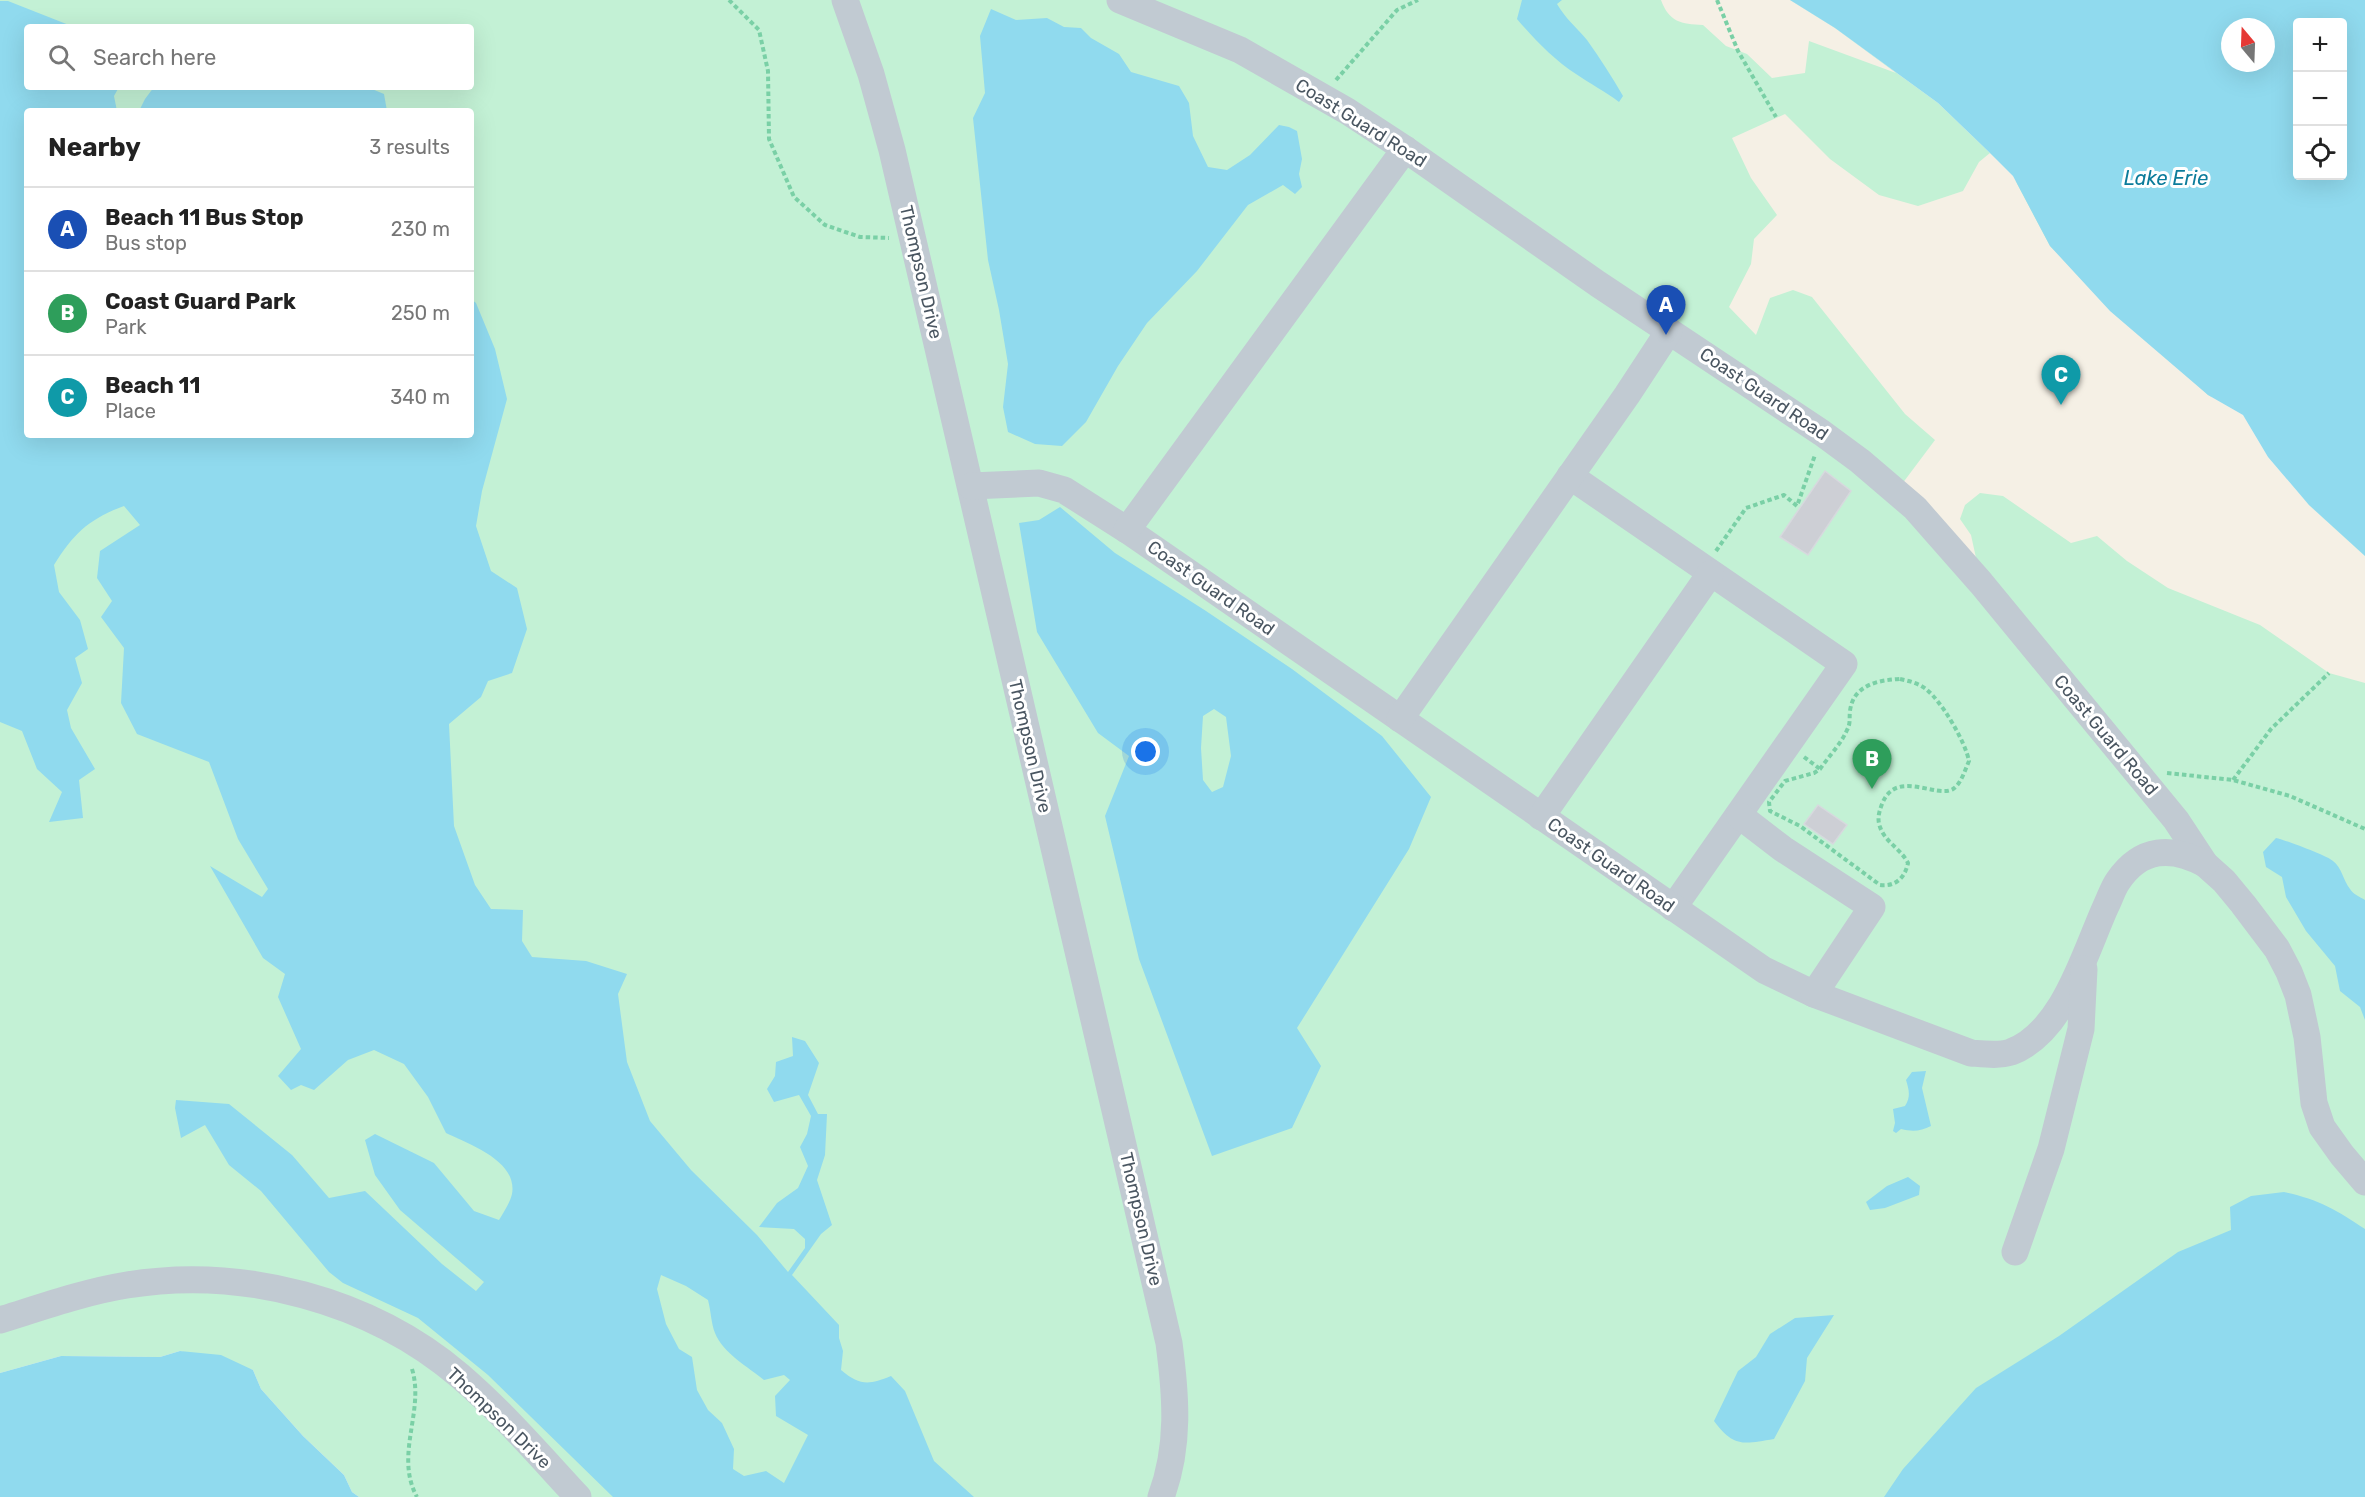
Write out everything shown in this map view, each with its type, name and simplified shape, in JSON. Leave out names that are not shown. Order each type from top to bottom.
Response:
[{"type":"street","name":"Thompson Drive","points":[[844,0],[871,74],[892,150],[1169,1343],[1176,1407],[1175,1436],[1170,1466],[1161,1497]]},
{"type":"street","name":"Coast Guard Road","points":[[1120,0],[1240,50],[1322,97],[1405,149],[1669,331],[1822,433],[1893,488],[1941,537],[2176,820],[2205,864],[2243,904],[2277,949],[2289,972],[2303,1018],[2317,1111],[2322,1127],[2365,1182]]},
{"type":"street","points":[[1127,530],[1405,149]]},
{"type":"street","points":[[1400,719],[1669,331]]},
{"type":"street","points":[[1570,476],[1844,664],[1674,908]]},
{"type":"street","name":"Coast Guard Road","points":[[971,486],[1039,483],[1064,490],[1127,530],[1764,970],[1814,994],[1971,1053],[1992,1055],[2011,1052],[2032,1041],[2056,1014],[2085,956],[2117,882],[2131,866],[2145,855],[2176,851],[2205,864]]},
{"type":"street","points":[[1541,817],[1707,572]]},
{"type":"street","points":[[1740,816],[1783,849],[1872,907],[1814,994]]},
{"type":"street","points":[[2015,1252],[2051,1149],[2081,1029],[2085,956]]},
{"type":"street","name":"Thompson Drive","points":[[0,1320],[71,1297],[127,1285],[173,1280],[225,1281],[271,1287],[302,1295],[356,1313],[428,1352],[460,1376],[492,1406],[578,1497]]},
{"type":"path","points":[[729,0],[759,30],[768,71],[769,139],[794,198],[825,225],[860,237],[913,238]]},
{"type":"path","points":[[1322,97],[1396,10],[1418,0]]},
{"type":"path","points":[[1717,0],[1738,51],[1776,117]]},
{"type":"path","points":[[1707,572],[1746,508],[1784,495],[1797,506],[1822,433]]},
{"type":"path","points":[[2233,780],[2271,729],[2329,673]]},
{"type":"path","points":[[1900,679],[1918,684],[1928,690],[1963,740],[1969,761],[1958,783],[1952,789],[1945,791],[1915,785],[1895,790],[1884,798],[1878,813],[1879,826],[1886,839],[1900,851],[1908,863],[1901,880],[1888,886],[1880,885],[1865,876],[1826,844],[1800,826],[1770,811],[1769,802],[1785,781],[1814,773],[1820,769],[1847,731],[1852,702],[1857,692],[1881,680],[1900,679]]},
{"type":"path","points":[[2133,770],[2233,780],[2290,796],[2365,829]]},
{"type":"path","points":[[411,1364],[417,1384],[408,1449],[408,1471],[417,1497]]},
{"type":"green space","points":[[0,0],[1790,0],[1835,28],[1938,103],[1990,153],[2309,505],[2365,556],[2365,1352],[2180,1497],[359,1497],[352,1492],[344,1475],[303,1436],[261,1389],[253,1370],[180,1351],[160,1357],[61,1356],[0,1373]]},
{"type":"sand","points":[[1661,0],[1790,0],[1835,28],[1896,73],[1809,41],[1805,73],[1772,78],[1747,54],[1726,46],[1703,25],[1688,24],[1672,17]]},
{"type":"sand","points":[[1785,114],[1830,159],[1879,195],[1918,206],[1963,191],[1979,162],[1990,153],[2013,176],[2050,246],[2208,395],[2243,415],[2268,457],[2309,505],[2365,556],[2365,683],[2329,673],[2260,625],[2168,588],[2127,561],[2097,536],[2071,543],[2003,496],[1980,493],[1965,505],[1960,519],[1971,535],[1978,567],[1902,484],[1935,440],[1905,414],[1812,297],[1793,290],[1770,298],[1756,335],[1729,307],[1751,264],[1754,239],[1777,215],[1751,178],[1732,138]]},
{"type":"water","points":[[1522,0],[1562,0],[1557,4],[1560,9],[1587,40],[1623,96],[1619,102],[1581,78],[1537,42],[1517,19]]},
{"type":"water","name":"Lake Erie","points":[[1790,0],[2365,0],[2365,556],[2309,505],[2268,457],[2243,415],[2208,395],[2110,311],[2050,246],[2013,176],[1938,103],[1835,28]]},
{"type":"water","points":[[0,1],[8,1],[66,24],[24,24],[24,90],[117,90],[114,96],[116,108],[24,108],[24,438],[474,438],[474,301],[476,303],[495,349],[507,399],[482,491],[476,526],[491,571],[517,588],[527,629],[512,673],[488,681],[481,697],[449,724],[454,826],[475,885],[491,909],[523,910],[522,941],[532,957],[586,961],[627,974],[618,994],[627,1062],[650,1121],[691,1170],[757,1235],[788,1272],[805,1248],[805,1239],[794,1229],[759,1227],[777,1203],[798,1188],[808,1166],[800,1147],[807,1134],[811,1116],[799,1095],[774,1102],[767,1089],[775,1076],[776,1062],[793,1056],[792,1037],[805,1041],[819,1063],[808,1095],[818,1114],[827,1114],[825,1155],[817,1180],[832,1225],[821,1234],[792,1275],[839,1325],[839,1338],[843,1351],[841,1370],[854,1379],[865,1382],[891,1376],[905,1391],[934,1461],[974,1497],[613,1497],[488,1375],[418,1318],[343,1283],[329,1272],[261,1191],[229,1165],[205,1125],[181,1138],[175,1108],[176,1100],[229,1104],[292,1155],[329,1198],[365,1191],[442,1264],[476,1291],[484,1282],[400,1210],[375,1175],[365,1140],[375,1134],[434,1163],[474,1211],[499,1220],[512,1194],[512,1182],[500,1163],[479,1148],[446,1133],[428,1097],[404,1064],[374,1050],[348,1060],[314,1090],[301,1085],[291,1090],[278,1076],[301,1049],[278,997],[285,974],[263,958],[210,866],[262,897],[268,889],[238,839],[209,762],[137,734],[121,703],[124,648],[101,617],[112,601],[97,578],[100,551],[140,525],[124,506],[101,516],[83,528],[68,544],[54,565],[59,592],[80,620],[88,649],[75,658],[82,683],[67,710],[71,728],[95,769],[79,780],[83,818],[49,822],[62,792],[37,769],[22,731],[0,722]],"holes":[[[661,1275],[686,1286],[708,1300],[715,1333],[730,1353],[764,1380],[784,1375],[790,1380],[775,1396],[776,1416],[808,1435],[784,1483],[766,1471],[744,1476],[733,1469],[734,1449],[722,1423],[708,1410],[697,1390],[692,1357],[679,1349],[666,1324],[657,1289]]]},
{"type":"water","points":[[991,9],[1016,20],[1047,18],[1064,27],[1081,28],[1091,38],[1119,54],[1131,72],[1179,86],[1189,103],[1193,136],[1208,167],[1227,170],[1250,155],[1279,125],[1297,131],[1302,159],[1299,174],[1302,187],[1295,194],[1283,185],[1248,205],[1197,271],[1147,323],[1118,366],[1086,422],[1062,446],[1035,444],[1008,432],[1003,407],[1008,364],[988,260],[973,118],[985,93],[980,36]]},
{"type":"water","points":[[152,90],[374,90],[384,94],[386,108],[140,108]]},
{"type":"water","points":[[1060,507],[1115,553],[1292,669],[1382,736],[1431,797],[1409,849],[1297,1028],[1321,1066],[1292,1128],[1212,1156],[1139,959],[1105,816],[1129,756],[1098,733],[1037,632],[1019,523],[1039,520]],"holes":[[[1214,709],[1226,717],[1231,756],[1223,787],[1212,792],[1203,780],[1201,748],[1203,716]]]},
{"type":"water","points":[[2276,838],[2333,861],[2351,891],[2365,900],[2365,1020],[2360,1007],[2340,991],[2335,966],[2306,931],[2286,897],[2282,877],[2266,867],[2263,852]]},
{"type":"water","points":[[1926,1071],[1922,1088],[1931,1126],[1917,1130],[1901,1129],[1896,1133],[1893,1131],[1895,1123],[1893,1109],[1905,1106],[1907,1103],[1909,1093],[1906,1080],[1912,1072]]},
{"type":"water","points":[[1908,1177],[1920,1186],[1919,1195],[1885,1208],[1870,1210],[1866,1202],[1887,1186]]},
{"type":"water","points":[[2284,1192],[2327,1206],[2365,1229],[2365,1497],[1884,1497],[1903,1469],[1976,1388],[2059,1336],[2178,1252],[2231,1230],[2230,1207],[2251,1196]]},
{"type":"water","points":[[1834,1315],[1807,1358],[1805,1381],[1774,1439],[1740,1442],[1721,1430],[1714,1421],[1738,1371],[1756,1357],[1770,1334],[1795,1318]]},
{"type":"water","points":[[180,1351],[221,1355],[253,1370],[261,1389],[303,1436],[344,1475],[352,1492],[359,1497],[0,1497],[0,1373],[61,1356],[160,1357]]},
{"type":"building","points":[[1825,471],[1851,491],[1808,555],[1780,537]]},
{"type":"building","points":[[1818,805],[1847,825],[1833,844],[1804,824]]},
{"type":"place","name":"Beach 11 Bus Stop","points":[[1666,335]]},
{"type":"place","name":"Beach 11","points":[[2061,405]]},
{"type":"place","name":"Coast Guard Park","points":[[1872,789]]}]
